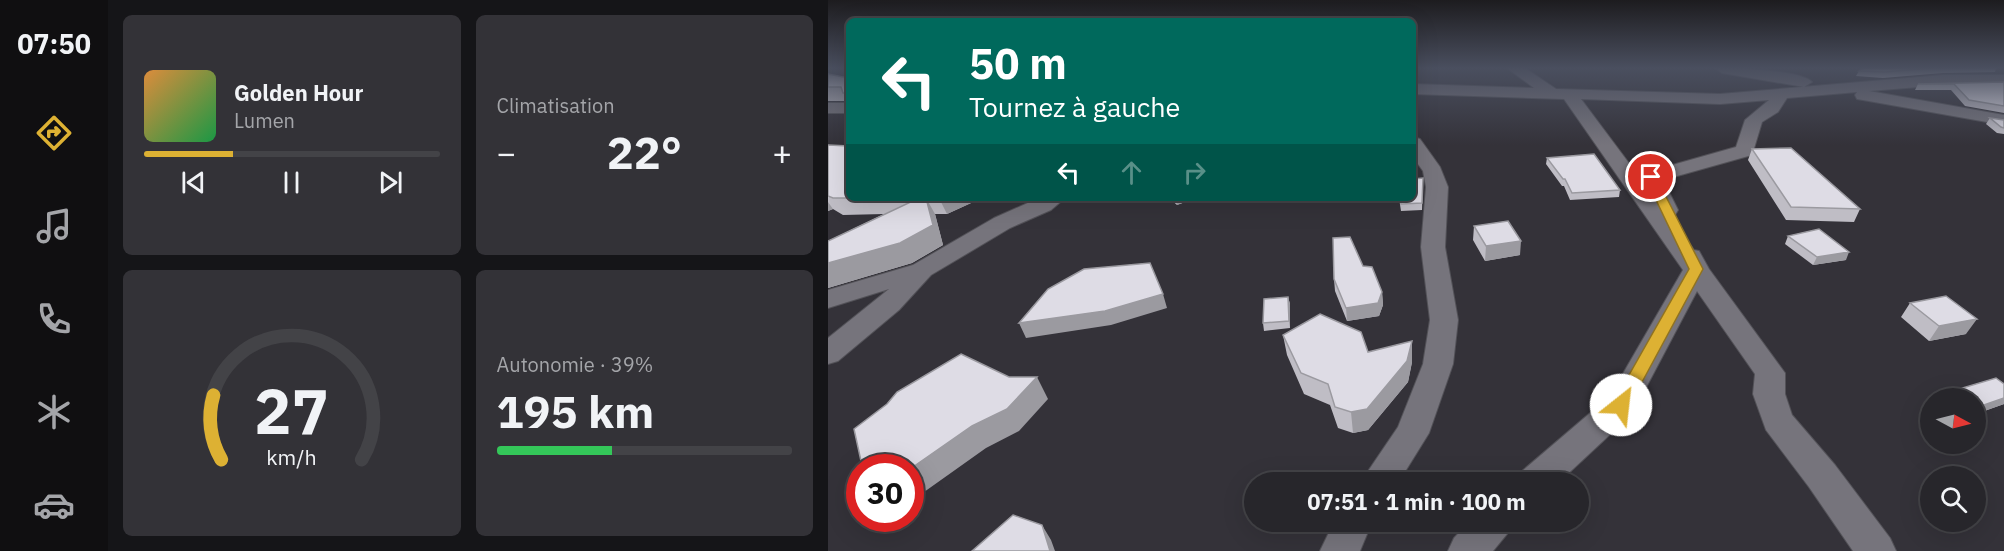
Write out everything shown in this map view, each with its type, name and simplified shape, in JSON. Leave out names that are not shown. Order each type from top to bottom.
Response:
[{"type":"street","points":[[1525,94],[1720,99],[1768,94]]},
{"type":"street","points":[[1558,94],[1569,95],[1770,373],[1769,394],[1778,422],[1822,476],[1876,551]]},
{"type":"street","points":[[1696,269],[1651,177],[1745,151],[1755,120],[1772,108],[1782,94]]},
{"type":"street","points":[[1859,94],[1871,98],[2004,120]]},
{"type":"street","points":[[828,108],[846,108]]},
{"type":"street","points":[[1386,472],[1412,434],[1438,364],[1444,321],[1433,247],[1437,187],[1433,171],[1416,147]]},
{"type":"street","points":[[828,299],[922,270],[1002,223],[1048,202]]},
{"type":"street","points":[[1546,472],[1621,405],[1696,269]]},
{"type":"street","points":[[828,354],[889,304],[922,270]]},
{"type":"street","points":[[1340,551],[1349,532]]},
{"type":"street","points":[[1467,551],[1485,532]]},
{"type":"building","points":[[1963,94],[2004,94],[2004,106],[1969,100]]},
{"type":"building","points":[[1990,118],[2004,120],[2004,128],[2001,127]]},
{"type":"building","points":[[828,145],[846,146],[846,198],[828,196]]},
{"type":"building","points":[[1791,148],[1860,209],[1791,207],[1752,149]]},
{"type":"building","points":[[1594,154],[1620,190],[1572,193],[1565,179],[1547,158]]},
{"type":"building","points":[[1423,178],[1422,203],[1401,204],[1400,201],[1416,201],[1416,179]]},
{"type":"building","points":[[913,201],[927,201],[933,225],[900,243],[828,263],[828,241]]},
{"type":"building","points":[[1508,221],[1521,241],[1486,246],[1474,226]]},
{"type":"building","points":[[1819,229],[1849,252],[1817,257],[1788,236]]},
{"type":"building","points":[[1350,237],[1363,266],[1372,267],[1382,292],[1378,303],[1346,308],[1334,279],[1333,238]]},
{"type":"building","points":[[1150,263],[1163,294],[1105,311],[1019,323],[1048,289],[1084,269]]},
{"type":"building","points":[[1946,296],[1977,319],[1939,326],[1910,303]]},
{"type":"building","points":[[1288,297],[1289,321],[1263,323],[1264,299]]},
{"type":"building","points":[[1320,314],[1361,332],[1368,352],[1412,341],[1407,361],[1367,409],[1351,412],[1335,407],[1328,384],[1301,373],[1283,335]]},
{"type":"building","points":[[961,354],[1009,377],[1037,377],[1007,409],[972,426],[924,459],[924,454],[859,454],[854,429],[887,404],[897,392]]},
{"type":"building","points":[[1996,378],[2004,384],[2004,398],[1986,404],[1986,388],[1962,388]]},
{"type":"building","points":[[1013,515],[1042,525],[1050,551],[972,551]]},
{"type":"route","points":[[1621,405],[1696,269],[1651,177]]}]
